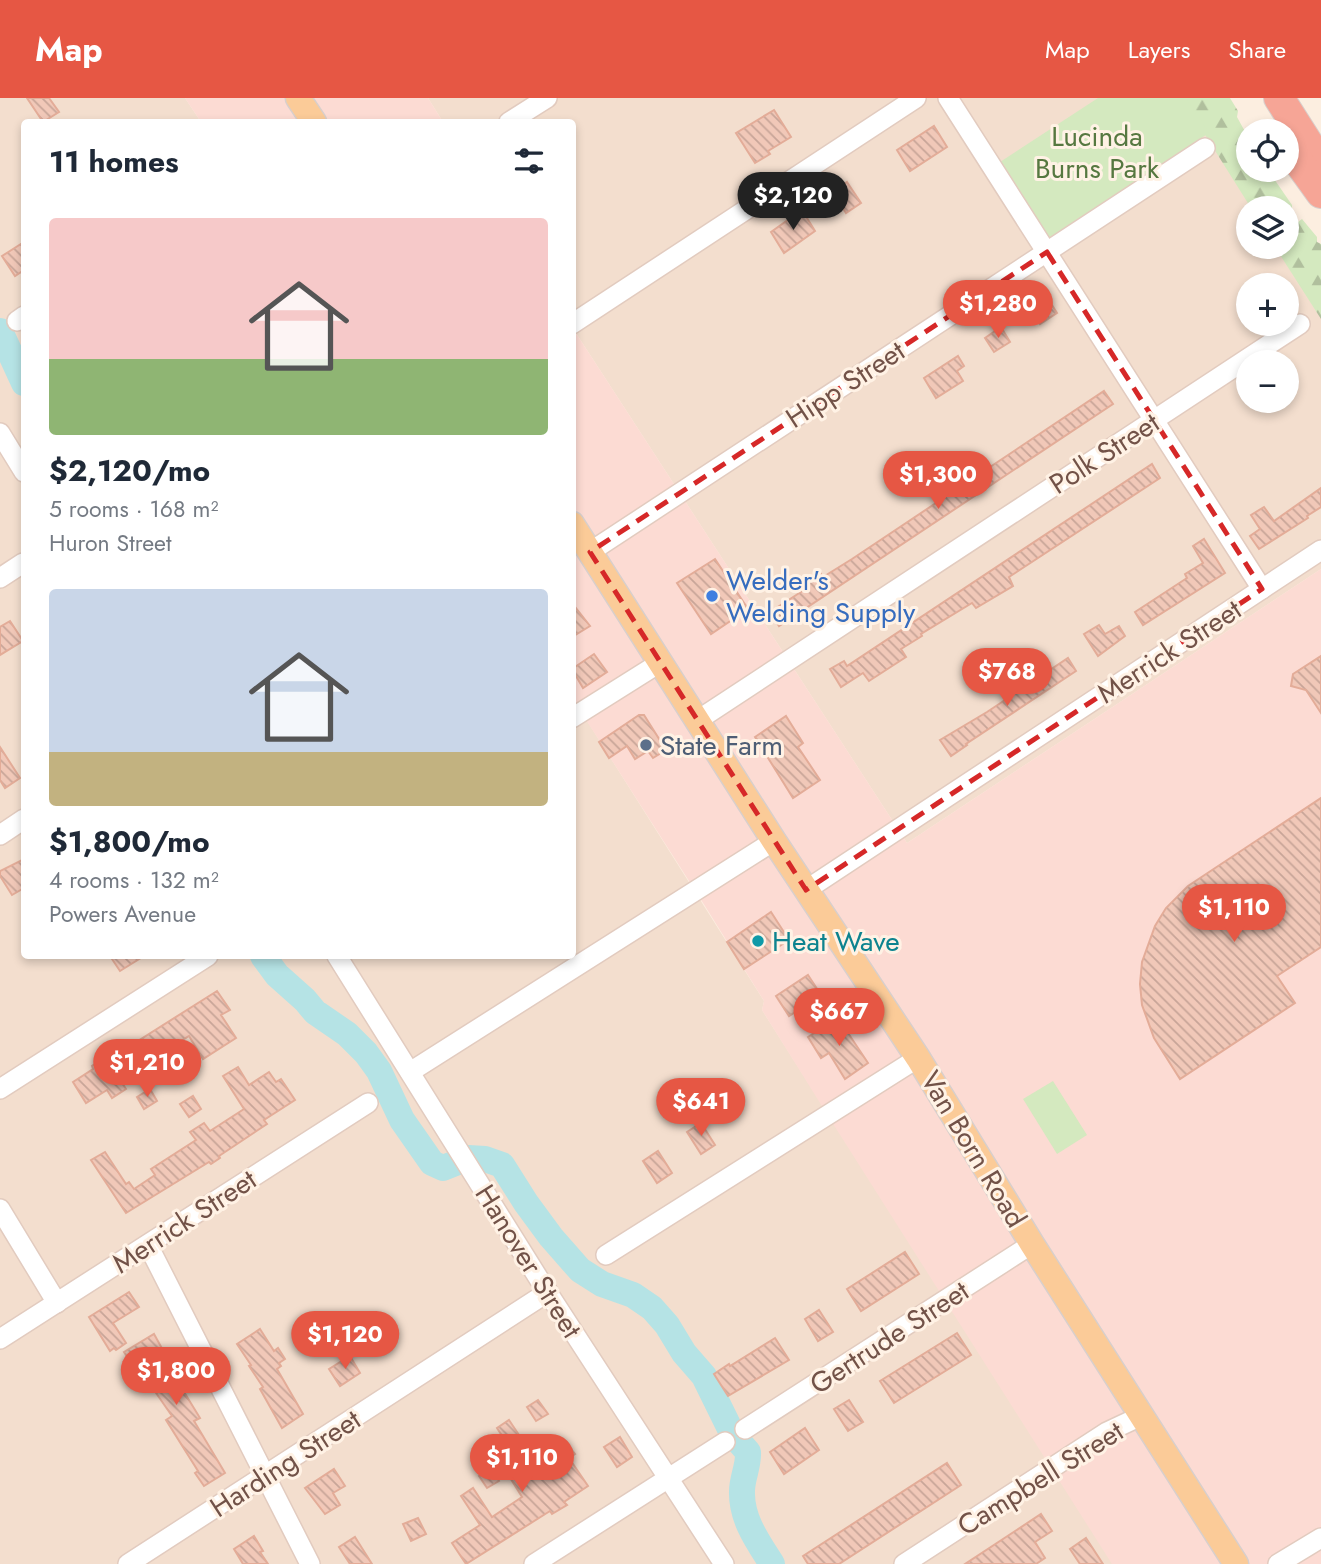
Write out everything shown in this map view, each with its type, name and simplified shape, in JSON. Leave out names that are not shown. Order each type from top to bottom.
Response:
[{"type":"highway","points":[[1256,98],[1270,119]]},
{"type":"highway","points":[[1279,98],[1321,164]]},
{"type":"highway","points":[[1299,162],[1321,193]]},
{"type":"main road","points":[[299,98],[312,119]]},
{"type":"main road","name":"Van Born Road","points":[[576,530],[774,841],[918,1058],[1032,1244],[1236,1564]]},
{"type":"street","points":[[514,119],[547,98]]},
{"type":"street","points":[[576,321],[916,98]]},
{"type":"street","points":[[948,98],[1262,589]]},
{"type":"street","name":"Hipp Street","points":[[590,552],[1205,148]]},
{"type":"street","name":"Polk Street","points":[[698,720],[1300,324]]},
{"type":"street","points":[[0,433],[21,466]]},
{"type":"street","name":"Merrick Street","points":[[806,890],[1321,550]]},
{"type":"street","points":[[0,578],[21,564]]},
{"type":"street","points":[[576,716],[661,662]]},
{"type":"street","points":[[0,835],[21,821]]},
{"type":"street","points":[[410,1072],[774,841]]},
{"type":"street","points":[[0,1089],[203,959]]},
{"type":"street","name":"Hanover Street","points":[[339,959],[548,1293],[724,1564]]},
{"type":"street","points":[[606,1255],[918,1058]]},
{"type":"street","name":"Merrick Street","points":[[0,1339],[368,1102]]},
{"type":"street","points":[[0,1209],[57,1303]]},
{"type":"street","points":[[148,1244],[310,1564]]},
{"type":"street","name":"Gertrude Street","points":[[745,1429],[1032,1244]]},
{"type":"street","name":"Harding Street","points":[[128,1564],[548,1293]]},
{"type":"street","name":"Campbell Street","points":[[904,1564],[1107,1432],[1141,1416]]},
{"type":"street","points":[[534,1564],[724,1442]]},
{"type":"street","points":[[1278,1564],[1321,1538]]},
{"type":"highlighted area","points":[[1047,252],[1262,589],[806,890],[590,552]]},
{"type":"shaded area","points":[[0,98],[185,98],[199,119],[21,119],[21,959],[576,959],[576,703],[764,1001],[762,1010],[1113,1564],[0,1564]]},
{"type":"shaded area","points":[[185,98],[428,98],[441,119],[199,119]]},
{"type":"shaded area","points":[[428,98],[1186,98],[1236,173],[1236,182],[1242,182],[1251,196],[1236,196],[1236,259],[1292,259],[1321,304],[1321,569],[907,843],[576,333],[576,119],[441,119]]},
{"type":"shaded area","points":[[576,333],[907,843],[1321,569],[1321,1564],[1112,1564],[762,1010],[764,1001],[576,704]]},
{"type":"green space","name":"Lucinda Burns Park","points":[[1098,98],[1186,98],[1209,133],[1049,238],[1000,162]]},
{"type":"green space","points":[[1182,98],[1230,98],[1238,111],[1236,182],[1276,182],[1286,196],[1243,196]]},
{"type":"green space","points":[[1302,219],[1321,244],[1321,319],[1299,285],[1299,273],[1292,273],[1283,259],[1299,259],[1299,221]]},
{"type":"green space","points":[[1053,1081],[1087,1135],[1057,1154],[1023,1099]]},
{"type":"building","points":[[27,98],[49,98],[59,112],[48,119],[41,119]]},
{"type":"building","points":[[774,110],[791,137],[768,151],[770,154],[755,163],[736,133]]},
{"type":"building","points":[[934,126],[947,147],[910,171],[897,150]]},
{"type":"building","points":[[847,182],[861,203],[846,213],[833,192]]},
{"type":"building","points":[[802,210],[815,231],[784,253],[771,232]]},
{"type":"building","points":[[21,244],[21,272],[15,276],[2,256]]},
{"type":"building","points":[[1043,291],[1057,313],[1040,324],[1026,302]]},
{"type":"building","points":[[1001,327],[1010,342],[994,352],[985,338]]},
{"type":"building","points":[[958,356],[964,366],[957,371],[963,381],[936,398],[924,378]]},
{"type":"building","points":[[1104,391],[1113,404],[779,626],[770,612],[807,588],[803,581],[819,571],[823,577],[852,559]]},
{"type":"building","points":[[1152,464],[1160,478],[1009,577],[1013,586],[976,608],[972,603],[921,634],[922,636],[901,649],[906,657],[869,681],[863,673],[841,687],[830,669],[844,661],[847,666]]},
{"type":"building","points":[[1321,488],[1321,507],[1259,549],[1250,536],[1260,529],[1251,515],[1264,507],[1274,521]]},
{"type":"building","points":[[1204,539],[1225,573],[1143,625],[1135,612],[1187,578],[1185,574],[1203,563],[1193,546]]},
{"type":"building","name":"Welder's Welding Supply","points":[[715,559],[748,609],[711,634],[677,583]]},
{"type":"building","points":[[576,608],[590,626],[576,635]]},
{"type":"building","points":[[10,621],[21,642],[0,655],[0,627]]},
{"type":"building","points":[[1099,625],[1105,634],[1119,626],[1125,636],[1098,656],[1084,634]]},
{"type":"building","points":[[594,654],[607,672],[583,688],[576,676],[576,666]]},
{"type":"building","points":[[1321,656],[1321,713],[1306,690],[1291,686],[1293,674]]},
{"type":"building","points":[[1068,658],[1076,671],[951,756],[940,740]]},
{"type":"building","points":[[639,715],[644,715],[666,750],[653,758],[648,751],[635,759],[627,746],[609,758],[599,742]]},
{"type":"building","points":[[786,716],[803,743],[798,747],[820,780],[793,798],[755,737]]},
{"type":"building","points":[[0,747],[20,778],[5,788],[0,780]]},
{"type":"building","points":[[1321,798],[1321,947],[1277,976],[1295,1003],[1180,1079],[1154,1038],[1142,1005],[1142,962],[1155,926],[1166,908],[1188,886]]},
{"type":"building","points":[[21,860],[21,890],[12,895],[0,876],[0,871]]},
{"type":"building","name":"Heat Wave","points":[[771,912],[789,940],[744,969],[727,942]]},
{"type":"building","points":[[112,959],[139,959],[120,971]]},
{"type":"building","points":[[808,975],[821,995],[789,1016],[776,996]]},
{"type":"building","points":[[217,991],[230,1010],[221,1015],[236,1038],[203,1059],[189,1036],[120,1080],[126,1089],[112,1098],[107,1090],[86,1103],[73,1082],[93,1069],[92,1066],[101,1060],[103,1063]]},
{"type":"building","points":[[838,1018],[868,1063],[845,1079],[829,1053],[821,1058],[808,1037]]},
{"type":"building","points":[[238,1067],[249,1085],[269,1072],[276,1082],[281,1079],[295,1100],[264,1120],[267,1124],[219,1156],[220,1158],[211,1164],[209,1162],[126,1213],[91,1160],[105,1152],[126,1184],[129,1182],[134,1189],[155,1175],[151,1169],[196,1140],[190,1132],[204,1123],[210,1131],[244,1109],[223,1076]]},
{"type":"building","points":[[150,1089],[157,1101],[144,1109],[137,1097]]},
{"type":"building","points":[[193,1096],[201,1109],[189,1117],[180,1104]]},
{"type":"building","points":[[701,1123],[715,1145],[701,1154],[687,1132]]},
{"type":"building","points":[[658,1151],[672,1173],[657,1183],[643,1161]]},
{"type":"building","points":[[905,1252],[919,1274],[861,1311],[847,1289]]},
{"type":"building","points":[[129,1292],[139,1307],[113,1323],[126,1343],[110,1351],[89,1317]]},
{"type":"building","points":[[819,1310],[833,1332],[818,1341],[805,1319]]},
{"type":"building","points":[[260,1329],[274,1351],[278,1348],[285,1359],[279,1363],[281,1366],[277,1369],[303,1414],[282,1428],[260,1389],[263,1387],[237,1344]]},
{"type":"building","points":[[957,1333],[971,1355],[894,1403],[880,1381]]},
{"type":"building","points":[[154,1334],[175,1372],[173,1374],[200,1418],[194,1421],[225,1473],[204,1486],[195,1473],[198,1471],[166,1420],[172,1416],[156,1393],[158,1392],[141,1364],[135,1368],[124,1352]]},
{"type":"building","points":[[775,1338],[789,1360],[728,1396],[714,1374]]},
{"type":"building","points":[[350,1356],[360,1373],[340,1386],[329,1369]]},
{"type":"building","points":[[538,1400],[548,1414],[536,1421],[527,1407]]},
{"type":"building","points":[[849,1400],[863,1422],[848,1431],[834,1409]]},
{"type":"building","points":[[509,1420],[529,1450],[537,1444],[544,1455],[565,1441],[575,1454],[569,1458],[588,1486],[564,1502],[567,1505],[552,1514],[550,1511],[466,1564],[452,1543],[480,1525],[461,1496],[473,1488],[492,1517],[522,1497],[504,1468],[518,1460],[497,1428]]},
{"type":"building","points":[[805,1428],[819,1450],[784,1474],[770,1452]]},
{"type":"building","points":[[620,1437],[632,1457],[617,1467],[604,1447]]},
{"type":"building","points":[[947,1463],[961,1485],[839,1564],[808,1564],[803,1556]]},
{"type":"building","points":[[491,1468],[499,1481],[487,1488],[479,1476]]},
{"type":"building","points":[[334,1469],[345,1486],[333,1493],[340,1505],[325,1514],[305,1488]]},
{"type":"building","points":[[1041,1514],[1052,1531],[1035,1542],[1045,1558],[1036,1564],[965,1564]]},
{"type":"building","points":[[418,1518],[426,1534],[411,1541],[403,1524]]},
{"type":"building","points":[[254,1536],[268,1564],[243,1564],[234,1549]]},
{"type":"building","points":[[355,1537],[372,1564],[350,1564],[339,1547]]},
{"type":"building","points":[[1086,1538],[1103,1564],[1080,1564],[1070,1549]]},
{"type":"waterway","points":[[0,331],[21,376]]},
{"type":"waterway","points":[[265,959],[277,975],[315,1012],[347,1034],[366,1053],[379,1071],[402,1120],[432,1163],[443,1168],[468,1158],[485,1159],[502,1165],[551,1237],[580,1270],[602,1284],[633,1295],[652,1308],[667,1325],[684,1353],[704,1376],[733,1435],[748,1452],[742,1486],[744,1511],[751,1530],[772,1564]]},
{"type":"place","name":"Welder's Welding Supply","points":[[712,596]]},
{"type":"place","name":"State Farm","points":[[646,745]]},
{"type":"place","name":"Heat Wave","points":[[758,941]]}]
